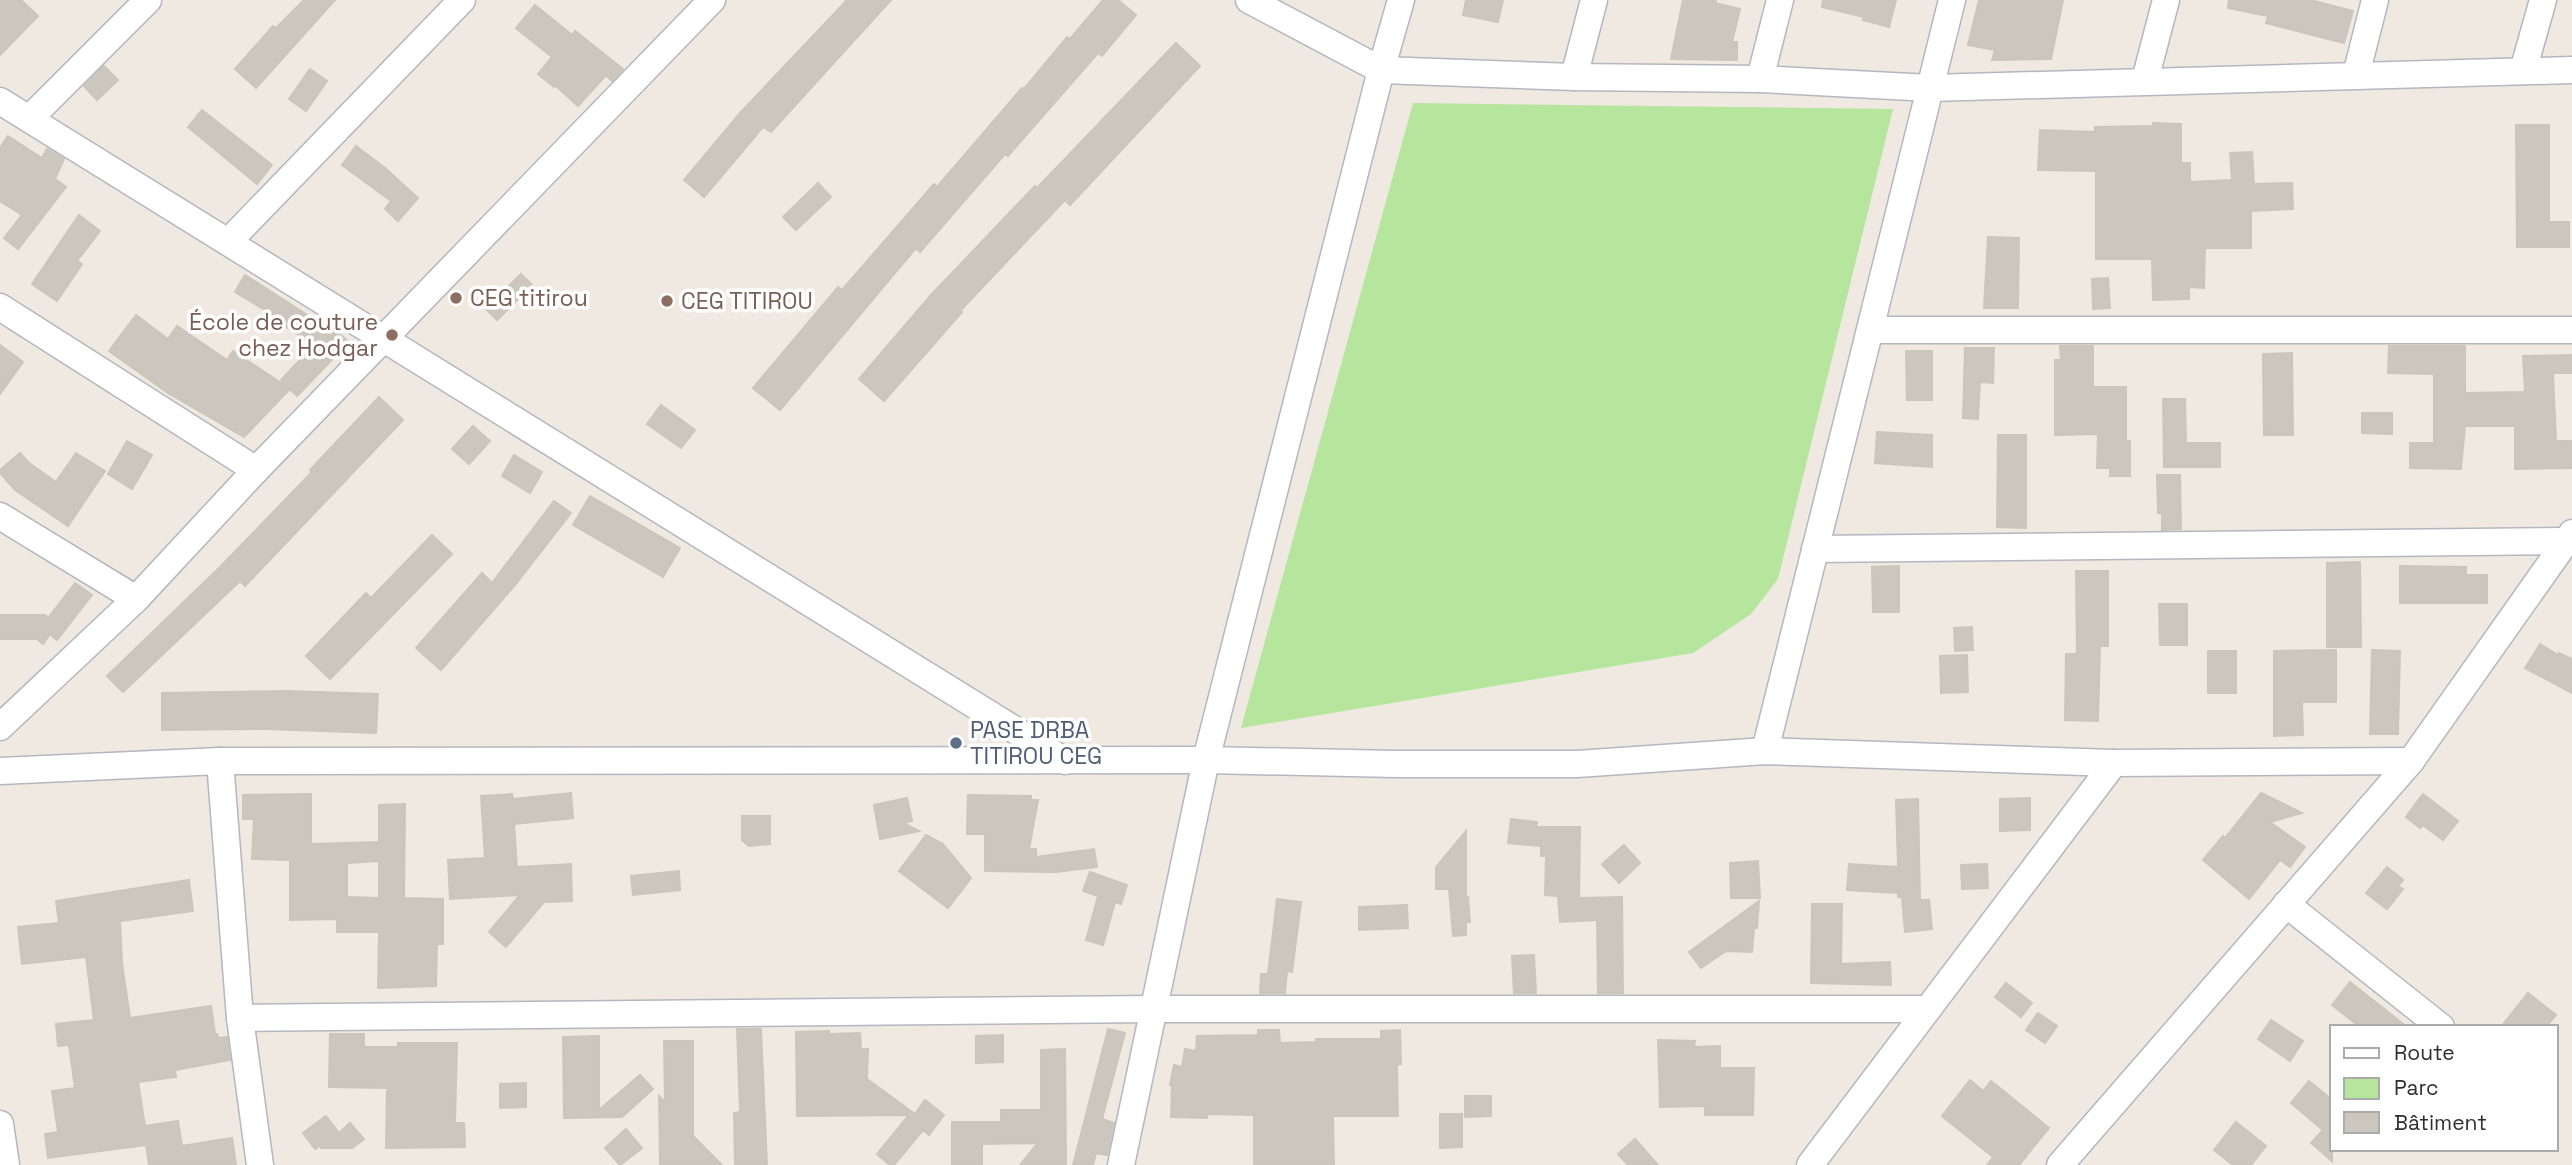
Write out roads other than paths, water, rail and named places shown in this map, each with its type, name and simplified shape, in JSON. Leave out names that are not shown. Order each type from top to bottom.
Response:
[{"type":"street","points":[[29,119],[148,0]]},
{"type":"street","points":[[228,242],[462,0]]},
{"type":"street","points":[[0,727],[136,599],[256,470],[712,0]]},
{"type":"street","points":[[1249,0],[1381,70],[1574,78],[1760,79],[1930,88],[2572,70]]},
{"type":"street","points":[[1121,1165],[1206,760],[1401,0]]},
{"type":"street","points":[[1574,78],[1594,0]]},
{"type":"street","points":[[1760,79],[1780,0]]},
{"type":"street","points":[[1765,751],[1952,0]]},
{"type":"street","points":[[2144,80],[2166,0]]},
{"type":"street","points":[[2356,75],[2375,0]]},
{"type":"street","points":[[2523,71],[2543,0]]},
{"type":"street","points":[[0,101],[1065,761]]},
{"type":"street","points":[[0,307],[256,470]]},
{"type":"street","points":[[1870,330],[2572,330]]},
{"type":"street","points":[[0,516],[11,530],[136,599]]},
{"type":"street","points":[[1815,549],[2569,537]]},
{"type":"street","points":[[2060,1165],[2411,761],[2569,537]]},
{"type":"street","points":[[0,771],[220,761],[1206,760],[1577,764],[1765,751],[2114,763],[2411,761]]},
{"type":"street","points":[[220,761],[240,1018],[260,1165]]},
{"type":"street","points":[[1810,1165],[2114,763]]},
{"type":"street","points":[[2286,904],[2438,1025]]},
{"type":"street","points":[[240,1018],[1153,1009],[1928,1009]]},
{"type":"street","points":[[0,1124],[6,1165]]},
{"type":"place","name":"CEG titirou","points":[[456,298]]},
{"type":"place","name":"CEG TITIROU","points":[[667,301]]},
{"type":"place","name":"École de couture chez Hodgar","points":[[392,335]]},
{"type":"place","name":"PASE DRBA TITIROU CEG","points":[[956,743]]}]
